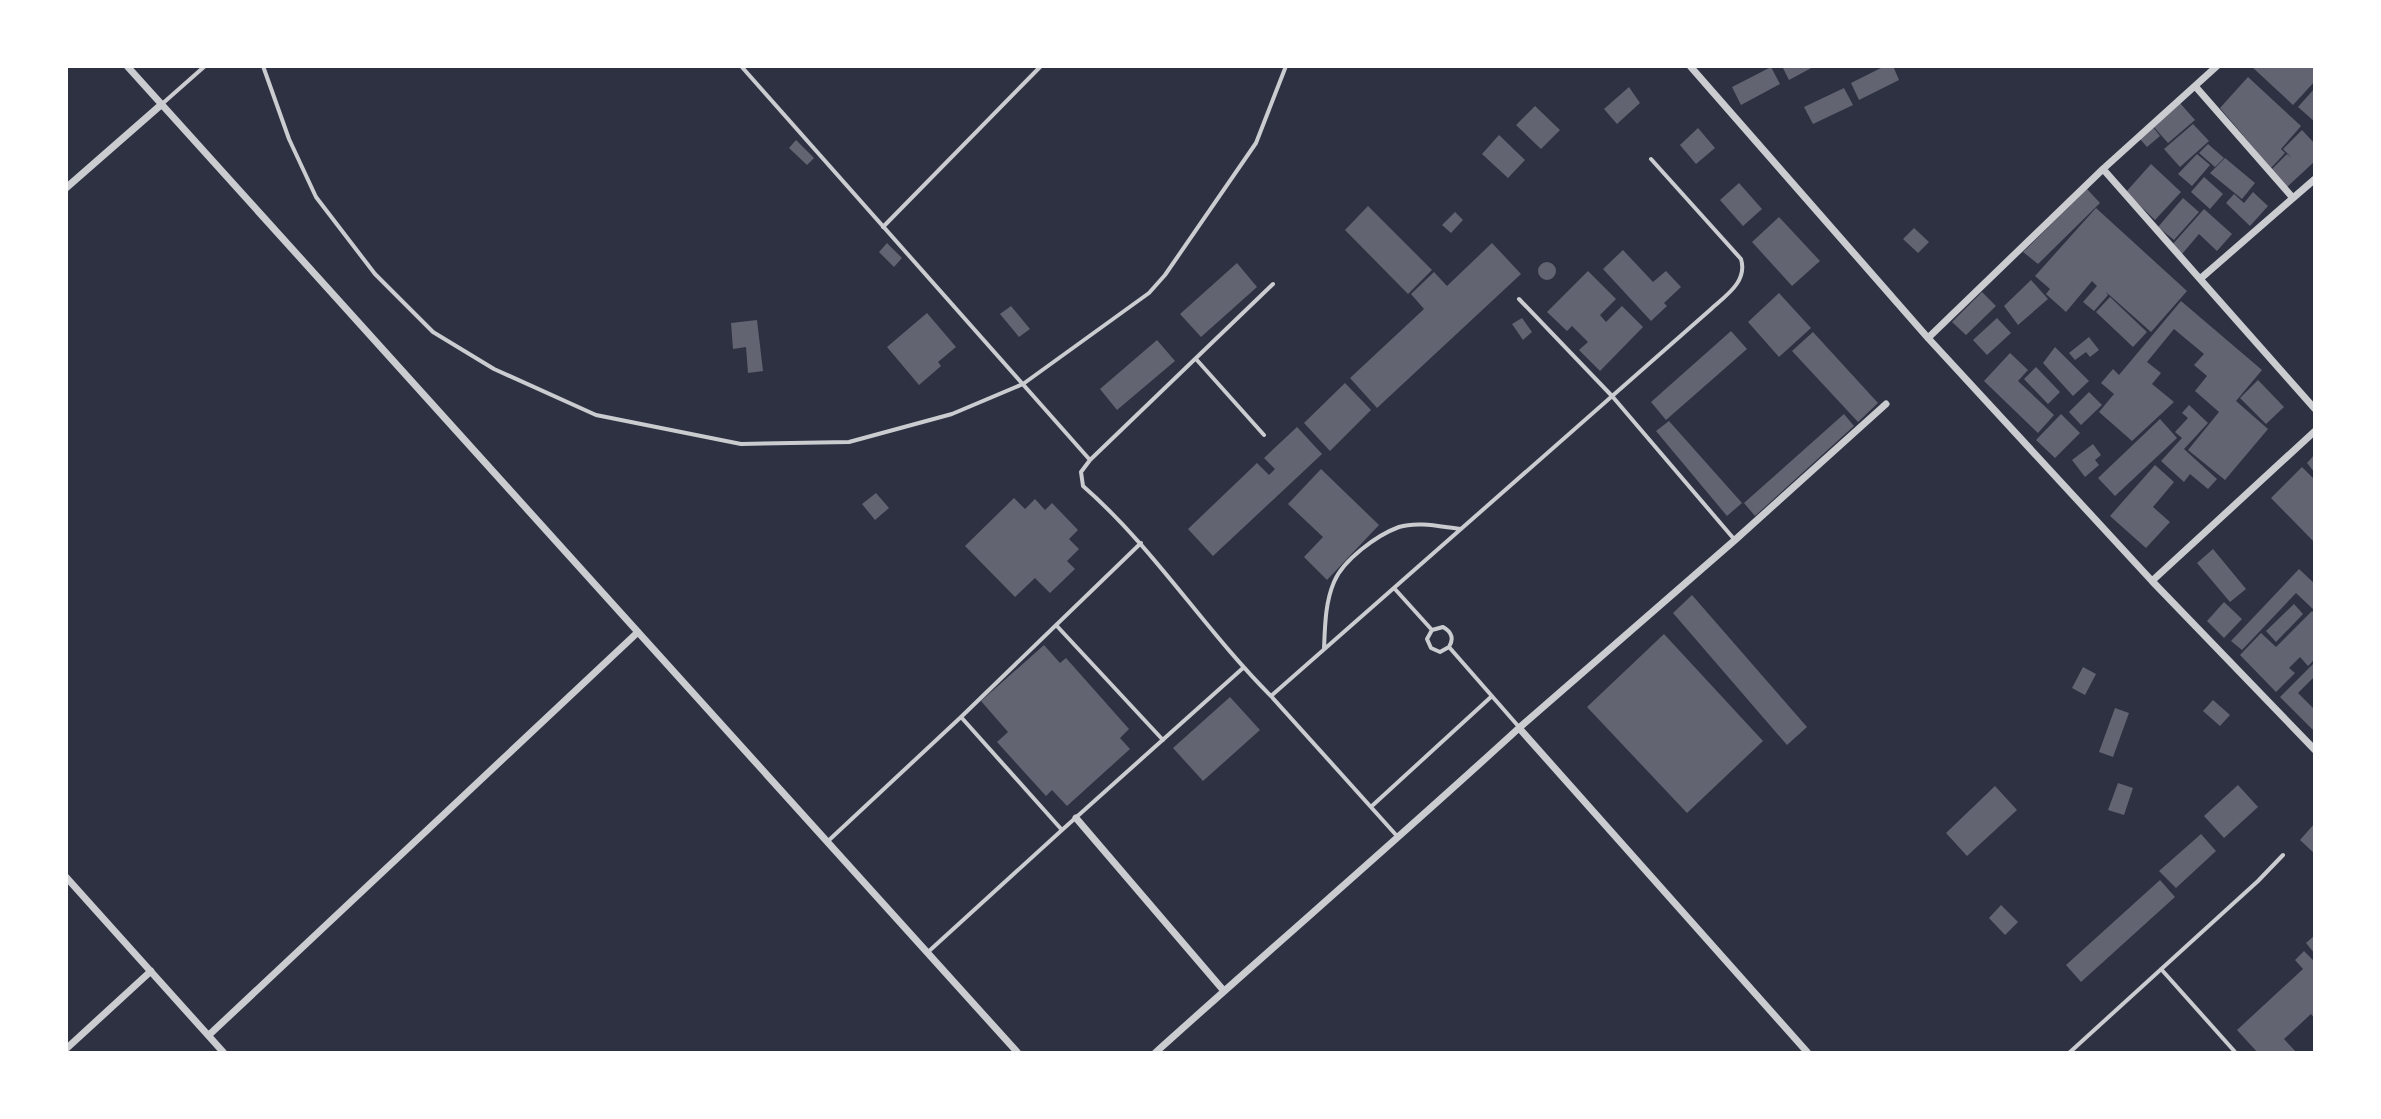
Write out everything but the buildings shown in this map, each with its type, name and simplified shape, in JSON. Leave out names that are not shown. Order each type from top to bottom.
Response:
[{"type":"street","points":[[127,66],[1018,1053]]},
{"type":"street","points":[[1690,66],[1928,338],[2152,581],[2315,750]]},
{"type":"street","points":[[1928,338],[2103,169],[2217,66]]},
{"type":"street","points":[[2195,86],[2293,198]]},
{"type":"street","points":[[66,188],[162,104]]},
{"type":"street","points":[[2103,169],[2315,409]]},
{"type":"street","points":[[2200,279],[2315,179]]},
{"type":"street","points":[[1155,1053],[1886,404]]},
{"type":"street","points":[[2152,581],[2315,431]]},
{"type":"street","points":[[209,1035],[638,632]]},
{"type":"street","points":[[1519,728],[1808,1053]]},
{"type":"street","points":[[1076,818],[1224,991]]},
{"type":"street","points":[[66,877],[224,1053]]},
{"type":"street","points":[[66,1049],[151,971]]},
{"type":"lane","points":[[162,104],[205,66]]},
{"type":"lane","points":[[263,66],[289,139],[316,197],[375,274],[433,332],[494,369],[596,415],[741,444],[849,442],[952,414],[1023,384],[1149,293],[1165,275],[1256,143],[1286,66]]},
{"type":"lane","points":[[741,66],[1090,460]]},
{"type":"lane","points":[[883,227],[1041,66]]},
{"type":"lane","points":[[1271,696],[1741,280],[1745,270],[1741,259],[1651,159]]},
{"type":"lane","points":[[1273,284],[1090,460],[1081,472],[1083,486],[1141,543],[1243,668],[1399,838]]},
{"type":"lane","points":[[1519,299],[1612,396],[1735,540]]},
{"type":"lane","points":[[1195,359],[1264,435]]},
{"type":"lane","points":[[1324,650],[1327,606],[1334,581],[1355,555],[1400,527],[1422,525],[1461,529]]},
{"type":"lane","points":[[827,842],[1141,543]]},
{"type":"lane","points":[[1394,588],[1432,630]]},
{"type":"lane","points":[[1056,625],[1163,740]]},
{"type":"lane","points":[[1439,627],[1447,629],[1452,636],[1449,647],[1440,652],[1431,648],[1427,639],[1432,630],[1439,627]]},
{"type":"lane","points":[[1449,647],[1519,728]]},
{"type":"lane","points":[[927,953],[1243,668]]},
{"type":"lane","points":[[1372,806],[1492,696]]},
{"type":"lane","points":[[961,717],[1062,830]]},
{"type":"lane","points":[[2069,1053],[2283,855]]},
{"type":"lane","points":[[2161,969],[2236,1053]]}]
